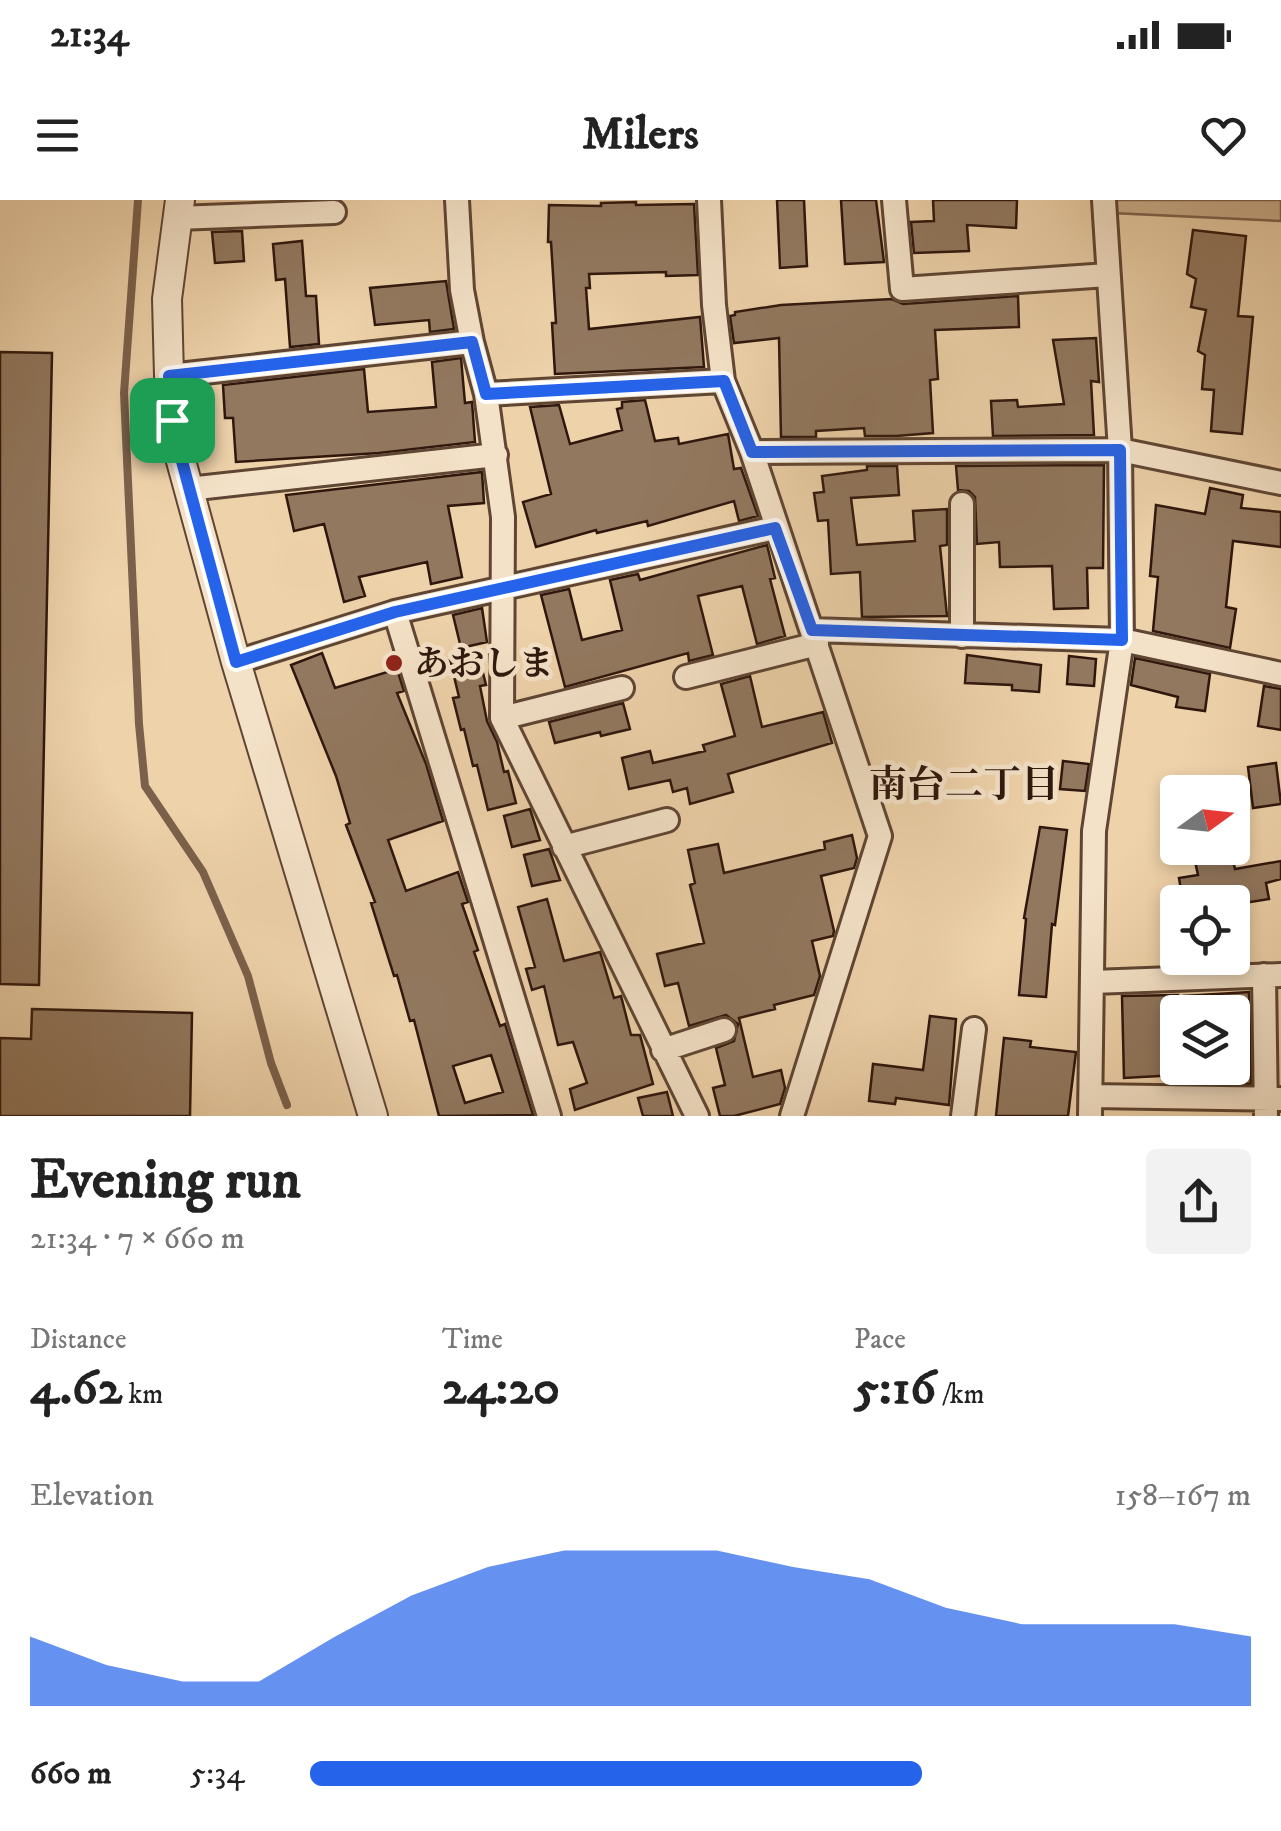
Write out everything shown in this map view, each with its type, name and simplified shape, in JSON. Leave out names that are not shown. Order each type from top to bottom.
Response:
[{"type":"street","points":[[457,200],[458,254],[472,342],[486,394],[502,517],[502,718],[697,1116]]},
{"type":"street","points":[[709,200],[714,305],[724,381],[752,452],[880,836],[792,1116]]},
{"type":"street","points":[[894,200],[902,289],[1108,276]]},
{"type":"street","points":[[1094,982],[1273,975],[1271,1105],[1090,1106],[1094,831],[1122,640],[1120,450],[1104,200]]},
{"type":"street","points":[[334,212],[178,209],[167,299],[169,376],[176,439],[188,489],[372,1116]]},
{"type":"street","points":[[169,376],[472,342]]},
{"type":"street","points":[[486,394],[724,381]]},
{"type":"street","points":[[752,452],[1120,450],[1281,483]]},
{"type":"street","points":[[188,489],[496,455]]},
{"type":"street","points":[[962,504],[962,636]]},
{"type":"street","points":[[236,662],[395,612],[775,528]]},
{"type":"street","points":[[395,612],[549,1116]]},
{"type":"street","points":[[686,678],[815,637],[962,636],[1122,640],[1281,674]]},
{"type":"street","points":[[502,718],[622,688]]},
{"type":"street","points":[[564,847],[666,820]]},
{"type":"street","points":[[962,1116],[974,1029]]},
{"type":"street","points":[[663,1050],[724,1030]]},
{"type":"shaded area","points":[[1112,200],[1281,200],[1281,221],[1112,213]]},
{"type":"building","points":[[777,200],[804,200],[807,266],[780,268]]},
{"type":"building","points":[[841,200],[876,200],[884,262],[845,264]]},
{"type":"building","points":[[933,200],[1017,200],[1016,228],[967,225],[969,251],[914,253],[911,222],[934,221]]},
{"type":"building","points":[[694,204],[698,275],[589,274],[589,329],[700,317],[704,367],[555,374],[549,205]]},
{"type":"building","points":[[1193,230],[1246,236],[1238,316],[1253,317],[1242,434],[1211,431],[1214,390],[1202,389],[1205,355],[1198,351],[1206,310],[1191,307],[1196,279],[1187,274]]},
{"type":"building","points":[[242,231],[244,261],[215,263],[212,232]]},
{"type":"building","points":[[302,241],[306,296],[316,296],[319,344],[290,347],[285,279],[276,280],[273,244]]},
{"type":"building","points":[[446,281],[454,329],[430,332],[429,320],[375,325],[370,288]]},
{"type":"building","points":[[1018,296],[1019,327],[935,330],[938,379],[930,380],[933,433],[896,436],[865,436],[864,428],[816,431],[816,437],[781,437],[779,338],[734,343],[730,316],[781,305],[892,299],[903,304]]},
{"type":"building","points":[[1096,338],[1099,382],[1091,381],[1094,435],[993,436],[991,401],[1017,400],[1018,407],[1064,404],[1053,340]]},
{"type":"building","points":[[0,352],[52,353],[39,985],[0,984]]},
{"type":"building","points":[[461,358],[465,403],[472,402],[475,442],[236,462],[233,418],[225,418],[223,385],[364,369],[368,412],[436,407],[432,362]]},
{"type":"building","points":[[645,400],[655,441],[678,438],[679,444],[728,434],[734,469],[741,468],[758,516],[739,521],[734,501],[648,526],[647,521],[597,533],[596,530],[536,547],[523,502],[551,494],[530,407],[559,405],[570,444],[622,430],[617,409],[622,408],[622,402]]},
{"type":"building","points":[[1104,465],[1103,568],[1087,568],[1088,608],[1054,609],[1052,566],[1000,567],[999,542],[977,544],[975,497],[969,491],[958,490],[956,466]]},
{"type":"building","points":[[867,466],[897,466],[899,495],[851,498],[857,545],[915,541],[913,511],[947,509],[947,545],[940,546],[947,616],[862,617],[860,572],[831,574],[828,520],[818,521],[814,493],[824,492],[822,476],[867,470]]},
{"type":"building","points":[[482,472],[484,503],[448,506],[462,577],[431,584],[427,562],[359,577],[365,596],[344,602],[324,524],[294,531],[286,495]]},
{"type":"building","points":[[1210,488],[1243,495],[1241,508],[1281,512],[1281,547],[1233,541],[1226,607],[1236,609],[1230,648],[1153,631],[1158,577],[1150,576],[1156,505],[1205,514]]},
{"type":"building","points":[[767,545],[775,578],[770,579],[785,636],[757,644],[742,586],[698,596],[713,655],[689,661],[688,653],[565,687],[541,595],[569,589],[582,640],[622,630],[610,580],[638,574],[640,580]]},
{"type":"building","points":[[482,608],[487,642],[461,648],[453,615]]},
{"type":"building","points":[[322,653],[335,688],[397,669],[404,691],[397,693],[426,764],[443,821],[388,840],[406,891],[458,872],[468,902],[462,904],[478,950],[474,952],[500,1026],[505,1024],[533,1115],[439,1116],[414,1020],[410,1021],[397,975],[394,976],[371,903],[375,902],[346,825],[350,823],[336,776],[291,665]],"holes":[[[491,1055],[503,1092],[465,1103],[453,1066]]]},
{"type":"building","points":[[478,653],[486,685],[480,686],[487,721],[504,772],[508,771],[516,803],[488,810],[477,765],[473,766],[464,729],[461,730],[453,698],[459,697],[450,660]]},
{"type":"building","points":[[967,655],[1041,665],[1039,692],[1012,690],[1012,685],[965,683]]},
{"type":"building","points":[[1069,656],[1096,659],[1094,686],[1067,684]]},
{"type":"building","points":[[1135,658],[1210,674],[1205,711],[1176,707],[1178,697],[1131,685]]},
{"type":"building","points":[[750,676],[762,727],[823,712],[832,743],[728,774],[733,792],[690,804],[687,788],[673,792],[670,780],[629,789],[622,758],[650,751],[653,763],[705,751],[703,745],[735,736],[721,684]]},
{"type":"building","points":[[1264,686],[1281,689],[1281,730],[1258,726]]},
{"type":"building","points":[[623,703],[630,729],[555,743],[549,722]]},
{"type":"building","points":[[1063,761],[1089,764],[1085,791],[1060,789]]},
{"type":"building","points":[[1276,763],[1281,804],[1253,808],[1248,767]]},
{"type":"building","points":[[530,809],[540,840],[512,847],[504,816]]},
{"type":"building","points":[[1040,827],[1067,830],[1055,925],[1052,924],[1046,997],[1019,995],[1024,918]]},
{"type":"building","points":[[852,835],[857,858],[854,868],[821,876],[834,931],[833,936],[812,941],[820,976],[814,995],[739,1018],[753,1077],[781,1070],[785,1088],[780,1104],[720,1116],[713,1088],[725,1085],[716,1048],[734,1041],[738,1024],[726,1015],[689,1026],[678,983],[665,986],[657,954],[704,943],[690,885],[695,883],[688,850],[718,844],[724,873],[825,849],[824,842]]},
{"type":"building","points":[[549,849],[560,880],[532,886],[524,855]]},
{"type":"building","points":[[1281,861],[1281,879],[1266,883],[1269,899],[1250,902],[1250,885],[1180,885],[1179,878],[1198,875],[1196,865],[1234,865],[1235,869]]},
{"type":"building","points":[[547,899],[564,961],[600,952],[614,998],[621,996],[631,1035],[640,1035],[653,1084],[575,1110],[570,1089],[587,1083],[573,1042],[558,1045],[544,986],[532,990],[526,969],[535,967],[518,907]]},
{"type":"building","points":[[1249,992],[1249,995],[1200,995]]},
{"type":"building","points":[[1160,995],[1160,1076],[1124,1078],[1122,996]]},
{"type":"building","points":[[32,1009],[192,1013],[190,1116],[0,1116],[0,1038],[31,1039]]},
{"type":"building","points":[[930,1016],[956,1019],[949,1105],[896,1098],[895,1104],[869,1101],[873,1064],[923,1070]]},
{"type":"building","points":[[1004,1038],[1031,1041],[1030,1047],[1076,1052],[1068,1116],[996,1116]]},
{"type":"building","points":[[667,1092],[673,1116],[643,1116],[638,1098]]},
{"type":"waterway","points":[[138,200],[124,393],[145,786],[203,872],[248,976],[271,1063],[287,1105]]},
{"type":"place","name":"あおしま","points":[[394,663]]},
{"type":"district","name":"南台二丁目","points":[[964,784]]},
{"type":"route","points":[[472,342],[486,394],[724,381],[752,452],[1120,450],[1122,640],[812,630],[775,528],[395,612],[236,662],[172,420],[169,376],[472,342]]}]
